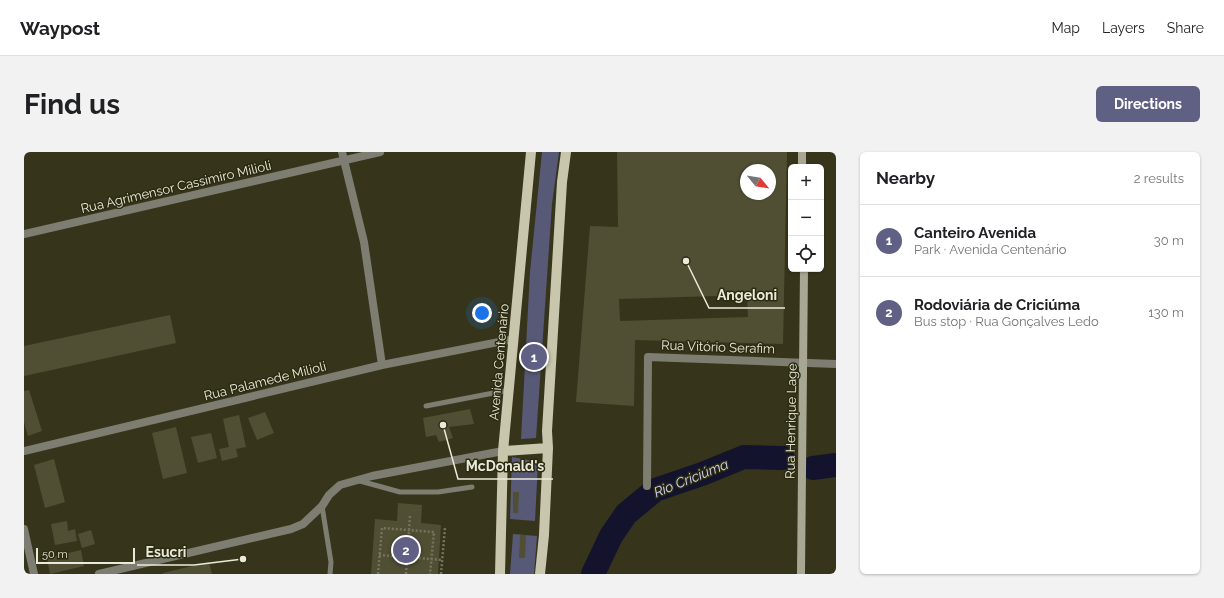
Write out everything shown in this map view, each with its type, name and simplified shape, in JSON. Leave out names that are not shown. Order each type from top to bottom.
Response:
[{"type":"main road","name":"Avenida Centenário","points":[[500,574],[504,451],[531,152]]},
{"type":"main road","points":[[540,574],[544,535],[548,448],[547,431],[562,182],[566,152]]},
{"type":"main road","points":[[802,152],[802,164]]},
{"type":"main road","name":"Rua Henrique Lage","points":[[802,574],[804,272]]},
{"type":"main road","points":[[504,451],[548,448]]},
{"type":"street","name":"Rua Agrimensor Cassimiro Milioli","points":[[24,234],[343,156],[380,152]]},
{"type":"street","points":[[343,156],[364,242],[382,365]]},
{"type":"street","name":"Rua Palamede Milioli","points":[[24,451],[382,365],[514,339]]},
{"type":"street","name":"Rua Vitório Serafim","points":[[647,486],[648,357],[836,364]]},
{"type":"street","points":[[99,574],[291,529],[303,524],[322,506],[329,495],[340,485],[372,476],[504,451]]},
{"type":"street","points":[[24,529],[34,574]]},
{"type":"lane","points":[[426,406],[510,389]]},
{"type":"lane","points":[[358,480],[400,492],[438,492],[472,487]]},
{"type":"lane","points":[[322,506],[331,562],[330,574]]},
{"type":"path","points":[[406,574],[410,516]]},
{"type":"path","points":[[442,574],[445,526]]},
{"type":"path","points":[[378,574],[382,528],[434,532],[430,574]]},
{"type":"path","points":[[379,556],[442,560]]},
{"type":"shaded area","points":[[542,152],[559,152],[552,204],[536,438],[521,439],[530,272]]},
{"type":"shaded area","points":[[512,457],[538,462],[535,521],[510,519]]},
{"type":"shaded area","points":[[513,534],[537,536],[534,574],[510,574]]},
{"type":"building","points":[[617,152],[787,152],[783,344],[635,340],[634,406],[576,402],[590,226],[618,227]],"holes":[[[747,295],[748,317],[620,321],[619,299]]]},
{"type":"building","points":[[170,315],[176,343],[24,376],[24,346]]},
{"type":"building","points":[[29,390],[42,431],[28,436],[24,422],[24,391]]},
{"type":"building","points":[[470,409],[474,424],[449,427],[453,438],[439,442],[436,435],[426,437],[423,418]]},
{"type":"building","points":[[265,412],[274,433],[257,440],[248,418]]},
{"type":"building","points":[[239,415],[246,447],[236,449],[238,457],[222,461],[219,449],[229,447],[223,419]]},
{"type":"building","points":[[176,427],[187,473],[163,479],[152,433]]},
{"type":"building","points":[[211,433],[217,458],[198,463],[191,437]]},
{"type":"building","points":[[54,459],[65,502],[45,508],[34,465]]},
{"type":"building","points":[[513,492],[519,492],[518,513],[513,513]]},
{"type":"building","points":[[398,503],[422,505],[421,523],[441,525],[438,574],[371,574],[375,519],[397,521]]},
{"type":"building","points":[[67,521],[68,531],[75,529],[77,541],[55,545],[51,524]]},
{"type":"building","points":[[91,530],[95,544],[82,548],[78,534]]},
{"type":"building","points":[[520,535],[526,535],[525,558],[519,558]]},
{"type":"building","points":[[81,550],[84,566],[50,574],[47,558]]},
{"type":"building","points":[[209,562],[212,574],[163,574],[163,573]]},
{"type":"waterway","name":"Rio Criciúma","points":[[593,574],[611,536],[626,514],[655,490],[702,474],[744,457],[783,458]]},
{"type":"waterway","name":"Rio Criciúma","points":[[813,468],[836,465]]},
{"type":"place","name":"Angeloni","points":[[686,261]]},
{"type":"place","name":"Canteiro Avenida","points":[[534,357]]},
{"type":"place","name":"McDonald's","points":[[443,425]]},
{"type":"place","name":"Rodoviária de Criciúma","points":[[406,550]]},
{"type":"place","name":"Esucri","points":[[243,559]]}]
